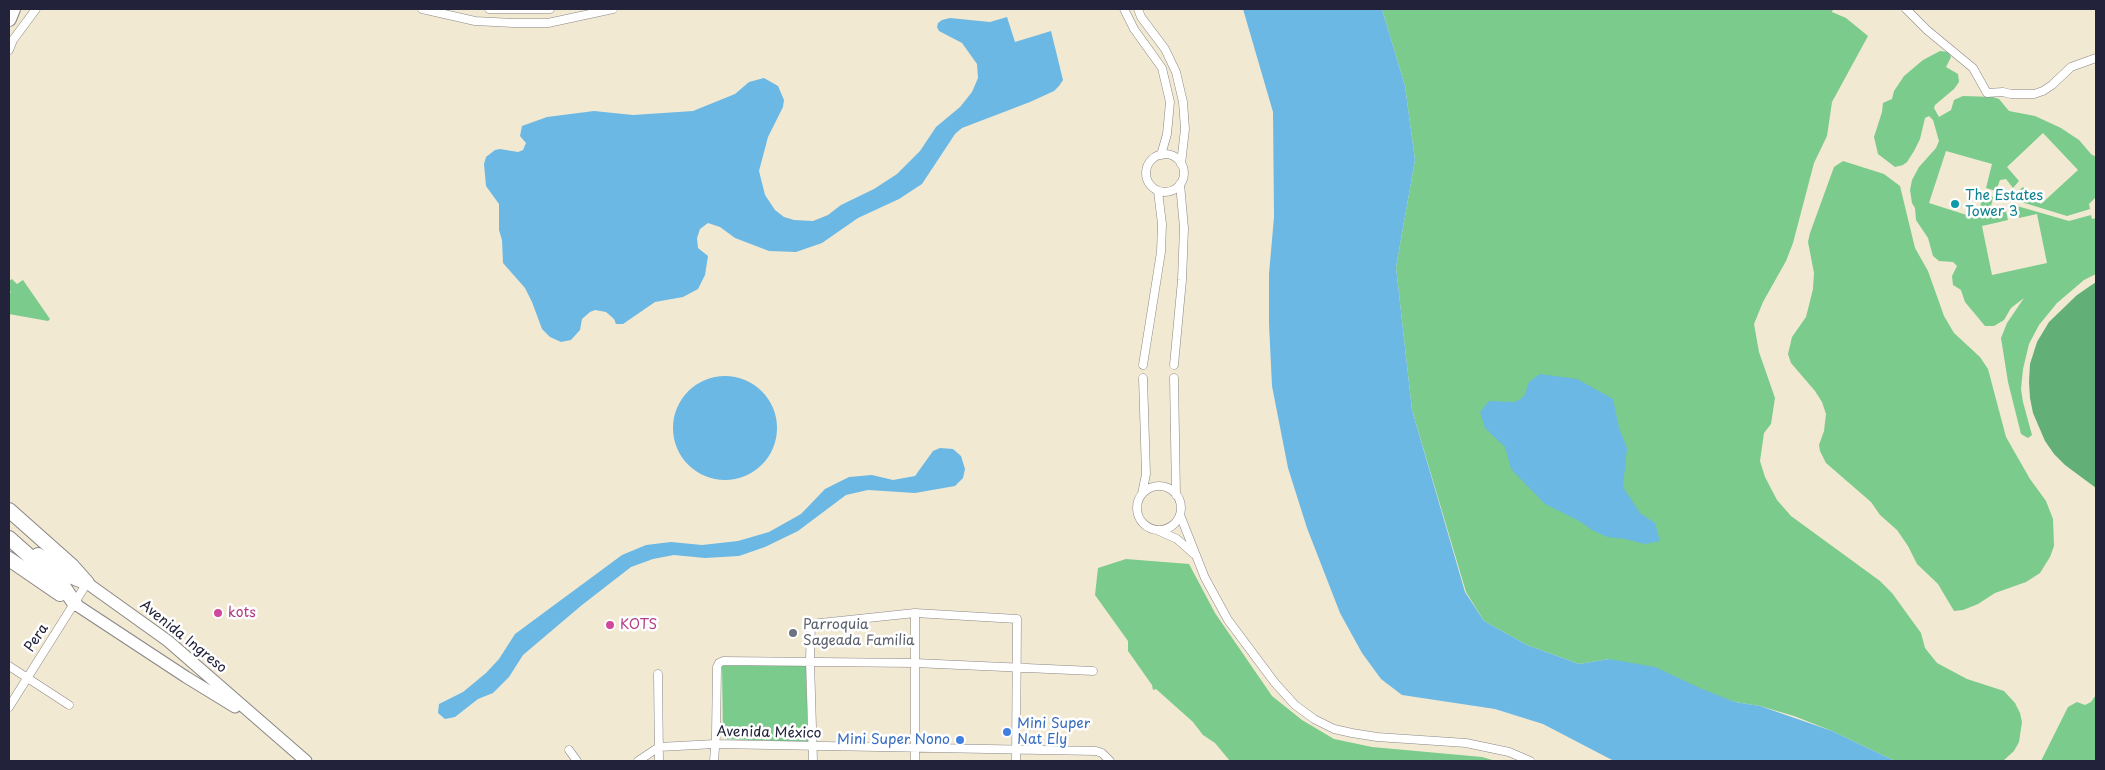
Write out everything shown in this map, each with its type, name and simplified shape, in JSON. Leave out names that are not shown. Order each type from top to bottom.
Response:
[{"type":"highway","points":[[9,19],[13,9]]},
{"type":"highway","points":[[9,510],[72,566],[87,583]]},
{"type":"highway","points":[[9,537],[68,574],[87,583]]},
{"type":"highway","points":[[9,537],[63,586],[75,604]]},
{"type":"highway","points":[[9,559],[75,604]]},
{"type":"street","points":[[9,50],[36,9]]},
{"type":"street","points":[[422,9],[475,21],[513,23],[548,22],[613,9]]},
{"type":"street","points":[[489,9],[550,9]]},
{"type":"street","points":[[1124,9],[1134,29],[1162,68],[1170,102],[1167,134],[1161,155]]},
{"type":"street","points":[[1138,9],[1141,17],[1165,49],[1176,72],[1183,102],[1185,129],[1181,164],[1183,174],[1180,184],[1184,236],[1174,365]]},
{"type":"street","points":[[1906,9],[1927,30],[1973,68],[1988,93],[2034,94],[2052,85],[2071,67],[2096,58]]},
{"type":"street","points":[[1143,365],[1161,252],[1162,224],[1158,191],[1149,183],[1146,172],[1151,161],[1161,155],[1172,156],[1181,164]]},
{"type":"street","points":[[1158,191],[1170,191],[1180,184]]},
{"type":"street","points":[[1142,494],[1146,474],[1143,378]]},
{"type":"street","points":[[1174,378],[1176,495]]},
{"type":"street","points":[[1194,554],[1177,539],[1159,530],[1145,526],[1137,514],[1138,500],[1147,490],[1159,486],[1171,490],[1176,495],[1179,501],[1180,515],[1194,554],[1228,620],[1295,705],[1314,719],[1334,728],[1352,733],[1378,737],[1466,743],[1509,752],[1530,761]]},
{"type":"street","points":[[1159,530],[1172,526],[1180,515]]},
{"type":"street","name":"Pera","points":[[9,707],[26,676],[87,583]]},
{"type":"street","name":"Avenida Ingreso","points":[[87,583],[168,640],[306,761]]},
{"type":"street","name":"Avenida Ingreso","points":[[75,604],[186,677],[256,719]]},
{"type":"street","points":[[914,761],[915,613]]},
{"type":"street","points":[[813,761],[810,661],[811,624],[915,613],[1017,619],[1016,761]]},
{"type":"street","points":[[154,656],[166,654],[169,651],[168,640]]},
{"type":"street","points":[[714,761],[717,667],[718,663],[723,661],[915,663],[1093,671]]},
{"type":"street","points":[[9,666],[69,705]]},
{"type":"street","points":[[658,674],[659,761]]},
{"type":"street","name":"Avenida México","points":[[659,747],[715,744],[813,747],[1015,748],[1096,751],[1102,753],[1110,761]]},
{"type":"street","points":[[638,761],[659,747]]},
{"type":"street","points":[[569,750],[577,761]]},
{"type":"green space","points":[[1382,9],[1833,9],[1832,12],[1846,18],[1868,36],[1832,102],[1827,136],[1814,163],[1793,243],[1786,261],[1763,302],[1754,324],[1759,352],[1775,398],[1771,424],[1764,433],[1760,461],[1765,477],[1777,500],[1791,516],[1880,581],[1892,593],[1921,633],[1925,648],[1937,663],[1967,679],[2004,691],[2015,703],[2022,722],[2019,742],[2014,751],[2003,761],[1895,761],[1832,731],[1794,716],[1760,706],[1735,702],[1609,659],[1579,664],[1527,645],[1484,621],[1466,592],[1412,410],[1396,267],[1415,160],[1405,86]]},
{"type":"green space","points":[[1940,51],[1949,52],[1951,57],[1946,67],[1958,74],[1959,82],[1954,89],[1935,105],[1934,108],[1939,117],[1951,110],[1954,100],[1963,96],[1993,97],[1999,99],[2009,111],[2035,116],[2061,128],[2079,140],[2096,157],[2096,197],[2089,204],[2090,209],[2067,216],[2018,201],[2019,195],[2017,192],[2023,187],[2041,204],[2078,170],[2043,133],[2007,167],[2019,181],[2013,188],[2006,179],[2000,180],[1996,191],[1986,188],[1992,164],[1946,151],[1929,203],[1976,218],[1984,194],[1993,197],[1991,213],[2006,211],[2008,220],[1982,226],[1992,275],[2047,263],[2037,214],[2019,218],[2017,206],[2069,221],[2091,215],[2092,219],[2096,218],[2096,274],[2084,280],[2057,303],[2039,325],[2029,344],[2023,369],[2021,389],[2032,435],[2028,438],[2021,434],[2008,382],[2001,338],[2007,323],[2024,298],[2011,308],[2004,320],[1994,326],[1985,326],[1965,302],[1961,290],[1953,285],[1952,276],[1957,266],[1953,262],[1939,261],[1933,256],[1928,238],[1916,220],[1910,190],[1912,180],[1919,167],[1936,148],[1939,141],[1933,120],[1929,116],[1925,118],[1920,139],[1907,162],[1903,165],[1895,167],[1878,154],[1874,137],[1883,103],[1892,99],[1894,91],[1904,76],[1923,60]]},
{"type":"green space","points":[[1843,161],[1884,174],[1900,186],[1915,248],[1928,271],[1944,316],[1954,333],[1980,357],[1988,369],[2006,437],[2030,479],[2046,501],[2053,519],[2054,546],[2050,557],[2040,573],[2026,582],[1995,593],[1978,604],[1963,610],[1954,611],[1938,584],[1917,564],[1897,530],[1880,515],[1871,502],[1826,463],[1819,445],[1824,431],[1826,414],[1822,402],[1791,363],[1788,354],[1792,337],[1806,317],[1813,289],[1814,273],[1808,242],[1810,233],[1834,167]]},
{"type":"green space","points":[[12,279],[17,284],[23,280],[50,319],[48,321],[9,314],[9,294],[11,292],[9,290],[9,281]]},
{"type":"green space","points":[[2096,282],[2096,488],[2065,465],[2045,441],[2033,413],[2029,382],[2030,364],[2037,342],[2049,322],[2077,295]]},
{"type":"green space","points":[[1126,559],[1189,564],[1215,613],[1272,696],[1302,720],[1334,739],[1372,747],[1482,757],[1496,761],[1230,761],[1215,743],[1203,735],[1193,722],[1156,689],[1153,690],[1152,685],[1128,651],[1128,641],[1095,595],[1098,568]]},
{"type":"green space","points":[[722,665],[806,665],[808,742],[723,739]]},
{"type":"green space","points":[[2096,695],[2096,761],[2041,761],[2068,707],[2077,702],[2085,705],[2091,702]]},
{"type":"water","points":[[1243,9],[1382,9],[1405,86],[1415,160],[1396,267],[1412,410],[1465,592],[1484,621],[1527,645],[1579,664],[1609,659],[1655,667],[1735,702],[1760,706],[1832,731],[1895,761],[1614,761],[1543,724],[1495,709],[1402,695],[1381,679],[1362,653],[1340,613],[1307,528],[1288,468],[1272,386],[1269,324],[1269,274],[1274,217],[1273,112]]},
{"type":"water","points":[[1007,17],[1015,42],[1051,31],[1063,80],[1059,86],[1054,91],[1030,102],[962,128],[955,134],[922,184],[899,199],[858,218],[822,243],[796,252],[769,251],[735,238],[720,227],[708,223],[700,229],[697,238],[698,248],[708,256],[705,275],[698,289],[683,297],[655,302],[623,324],[616,324],[614,319],[606,312],[595,310],[582,319],[580,330],[571,340],[561,342],[550,337],[542,329],[525,288],[503,263],[502,240],[499,230],[499,204],[486,186],[484,164],[486,157],[495,150],[518,152],[523,150],[526,143],[520,136],[522,126],[547,117],[594,111],[633,115],[693,111],[735,94],[749,82],[764,78],[778,86],[784,100],[783,107],[768,137],[759,171],[765,195],[775,210],[784,217],[794,220],[813,221],[828,215],[841,205],[874,189],[897,174],[920,151],[936,127],[960,107],[972,92],[978,78],[977,64],[962,43],[939,31],[938,23],[950,18],[990,22]]},
{"type":"water","points":[[1540,374],[1577,379],[1613,399],[1619,428],[1627,448],[1623,487],[1640,513],[1655,523],[1660,541],[1645,544],[1607,537],[1592,530],[1581,522],[1545,504],[1511,469],[1505,447],[1485,428],[1480,412],[1489,401],[1514,402],[1521,399],[1529,382]]},
{"type":"water","points":[[725,376],[745,380],[762,391],[773,408],[777,428],[773,448],[762,465],[745,476],[725,480],[705,476],[688,465],[677,448],[673,428],[677,408],[688,391],[705,380]]},
{"type":"water","points":[[940,448],[953,449],[961,456],[965,469],[963,478],[955,486],[915,493],[868,490],[846,495],[798,531],[765,547],[739,556],[705,558],[674,555],[653,559],[631,567],[523,655],[509,677],[493,693],[478,699],[455,717],[445,719],[438,713],[439,704],[463,692],[486,673],[499,659],[515,634],[622,555],[646,545],[671,542],[702,545],[738,541],[769,532],[801,514],[825,489],[849,477],[872,475],[893,480],[915,476],[933,451]]},
{"type":"place","name":"The Estates Tower 3","points":[[1955,204]]},
{"type":"place","name":"kots","points":[[218,613]]},
{"type":"place","name":"KOTS","points":[[610,625]]},
{"type":"place","name":"Parroquia Sageada Familia","points":[[793,633]]},
{"type":"place","name":"Mini Super Nat Ely","points":[[1007,732]]},
{"type":"place","name":"Mini Super Nono","points":[[960,740]]}]
